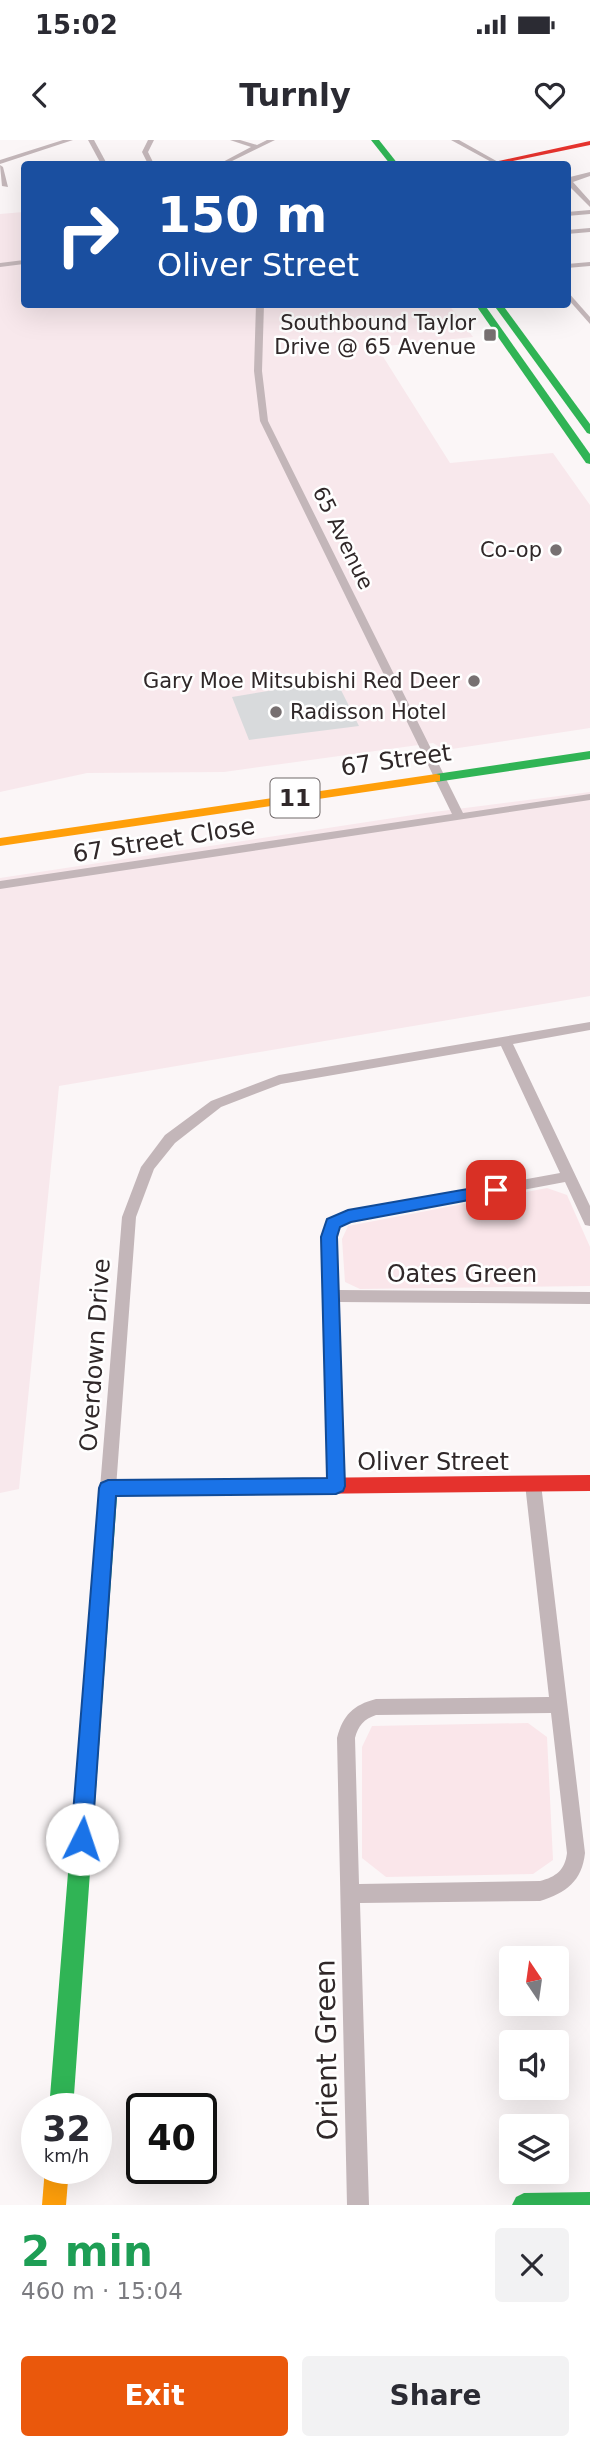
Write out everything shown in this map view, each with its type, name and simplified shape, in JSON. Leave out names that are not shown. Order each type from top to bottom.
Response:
[{"type":"main road","points":[[361,140],[377,161]]},
{"type":"main road","points":[[375,140],[392,161]]},
{"type":"main road","points":[[552,140],[568,148]]},
{"type":"main road","points":[[507,161],[590,143]]},
{"type":"main road","points":[[482,308],[590,461]]},
{"type":"main road","points":[[500,308],[584,414],[590,431]]},
{"type":"main road","name":"67 Street","points":[[0,842],[437,770],[590,740]]},
{"type":"main road","name":"67 Street","points":[[0,827],[437,770],[590,755]]},
{"type":"main road","name":"Oliver Street","points":[[108,1488],[590,1483]]},
{"type":"main road","name":"Overdown Drive","points":[[62,2093],[108,1488]]},
{"type":"main road","points":[[54,2205],[56,2184]]},
{"type":"main road","points":[[524,2205],[590,2204]]},
{"type":"street","points":[[6,186],[0,164],[70,140]]},
{"type":"street","points":[[91,140],[102,161]]},
{"type":"street","points":[[150,161],[145,152],[151,140]]},
{"type":"street","points":[[233,140],[258,147]]},
{"type":"street","points":[[228,161],[272,140]]},
{"type":"street","points":[[454,140],[488,161]]},
{"type":"street","points":[[444,149],[462,144]]},
{"type":"street","points":[[571,186],[590,205]]},
{"type":"street","points":[[571,214],[590,212]]},
{"type":"street","points":[[571,232],[590,230]]},
{"type":"street","points":[[0,265],[21,262]]},
{"type":"street","points":[[571,266],[590,264]]},
{"type":"street","points":[[571,297],[586,312],[590,322]]},
{"type":"street","name":"65 Avenue","points":[[260,308],[258,372],[264,421],[437,770]]},
{"type":"street","points":[[437,770],[459,817]]},
{"type":"street","name":"67 Street Close","points":[[0,885],[590,797]]},
{"type":"street","name":"Overdown Drive","points":[[108,1488],[129,1217],[140,1184],[158,1152],[184,1126],[205,1111],[255,1087],[308,1074],[590,1026]]},
{"type":"street","points":[[505,1041],[590,1221]]},
{"type":"street","points":[[336,1486],[333,1296],[329,1237],[336,1221],[570,1176]]},
{"type":"street","name":"Oates Green","points":[[333,1296],[590,1298]]},
{"type":"street","points":[[349,1894],[540,1892],[552,1889],[569,1877],[576,1862],[533,1484]]},
{"type":"street","name":"Orient Green","points":[[358,2205],[349,1894],[348,1728],[358,1714],[366,1709],[385,1706],[558,1705]]},
{"type":"shaded area","points":[[21,212],[21,308],[451,308],[473,337],[377,347],[450,463],[553,453],[590,505],[590,728],[445,750],[433,743],[224,772],[87,773],[0,792],[0,214]]},
{"type":"shaded area","points":[[590,792],[590,996],[59,1086],[19,1489],[0,1493],[0,878],[426,813]]},
{"type":"shaded area","points":[[547,1188],[567,1195],[590,1247],[590,1286],[360,1289],[345,1282],[342,1239],[348,1226]]},
{"type":"shaded area","points":[[528,1723],[547,1737],[553,1860],[533,1874],[386,1877],[362,1858],[362,1747],[372,1726]]},
{"type":"building","name":"Radisson Hotel","points":[[334,676],[359,726],[249,740],[232,697],[274,690],[272,685]]},
{"type":"traffic: fast","points":[[375,140],[392,161]]},
{"type":"traffic: fast","points":[[482,308],[590,461]]},
{"type":"traffic: fast","points":[[500,308],[590,431]]},
{"type":"traffic: fast","points":[[436,778],[590,755]]},
{"type":"traffic: fast","points":[[62,2093],[108,1488],[207,1487]]},
{"type":"traffic: fast","points":[[524,2205],[590,2204]]},
{"type":"traffic: slow","points":[[0,842],[436,778]]},
{"type":"traffic: slow","points":[[54,2205],[56,2184]]},
{"type":"traffic: jam","points":[[503,161],[590,143]]},
{"type":"traffic: jam","points":[[207,1487],[590,1483]]},
{"type":"place","name":"Southbound Taylor Drive @ 65 Avenue","points":[[490,335]]},
{"type":"place","name":"Co-op","points":[[556,550]]},
{"type":"place","name":"Gary Moe Mitsubishi Red Deer","points":[[474,681]]},
{"type":"place","name":"Radisson Hotel","points":[[276,712]]},
{"type":"route","points":[[82,1839],[108,1488],[336,1486],[330,1229],[341,1218],[496,1190]]}]
